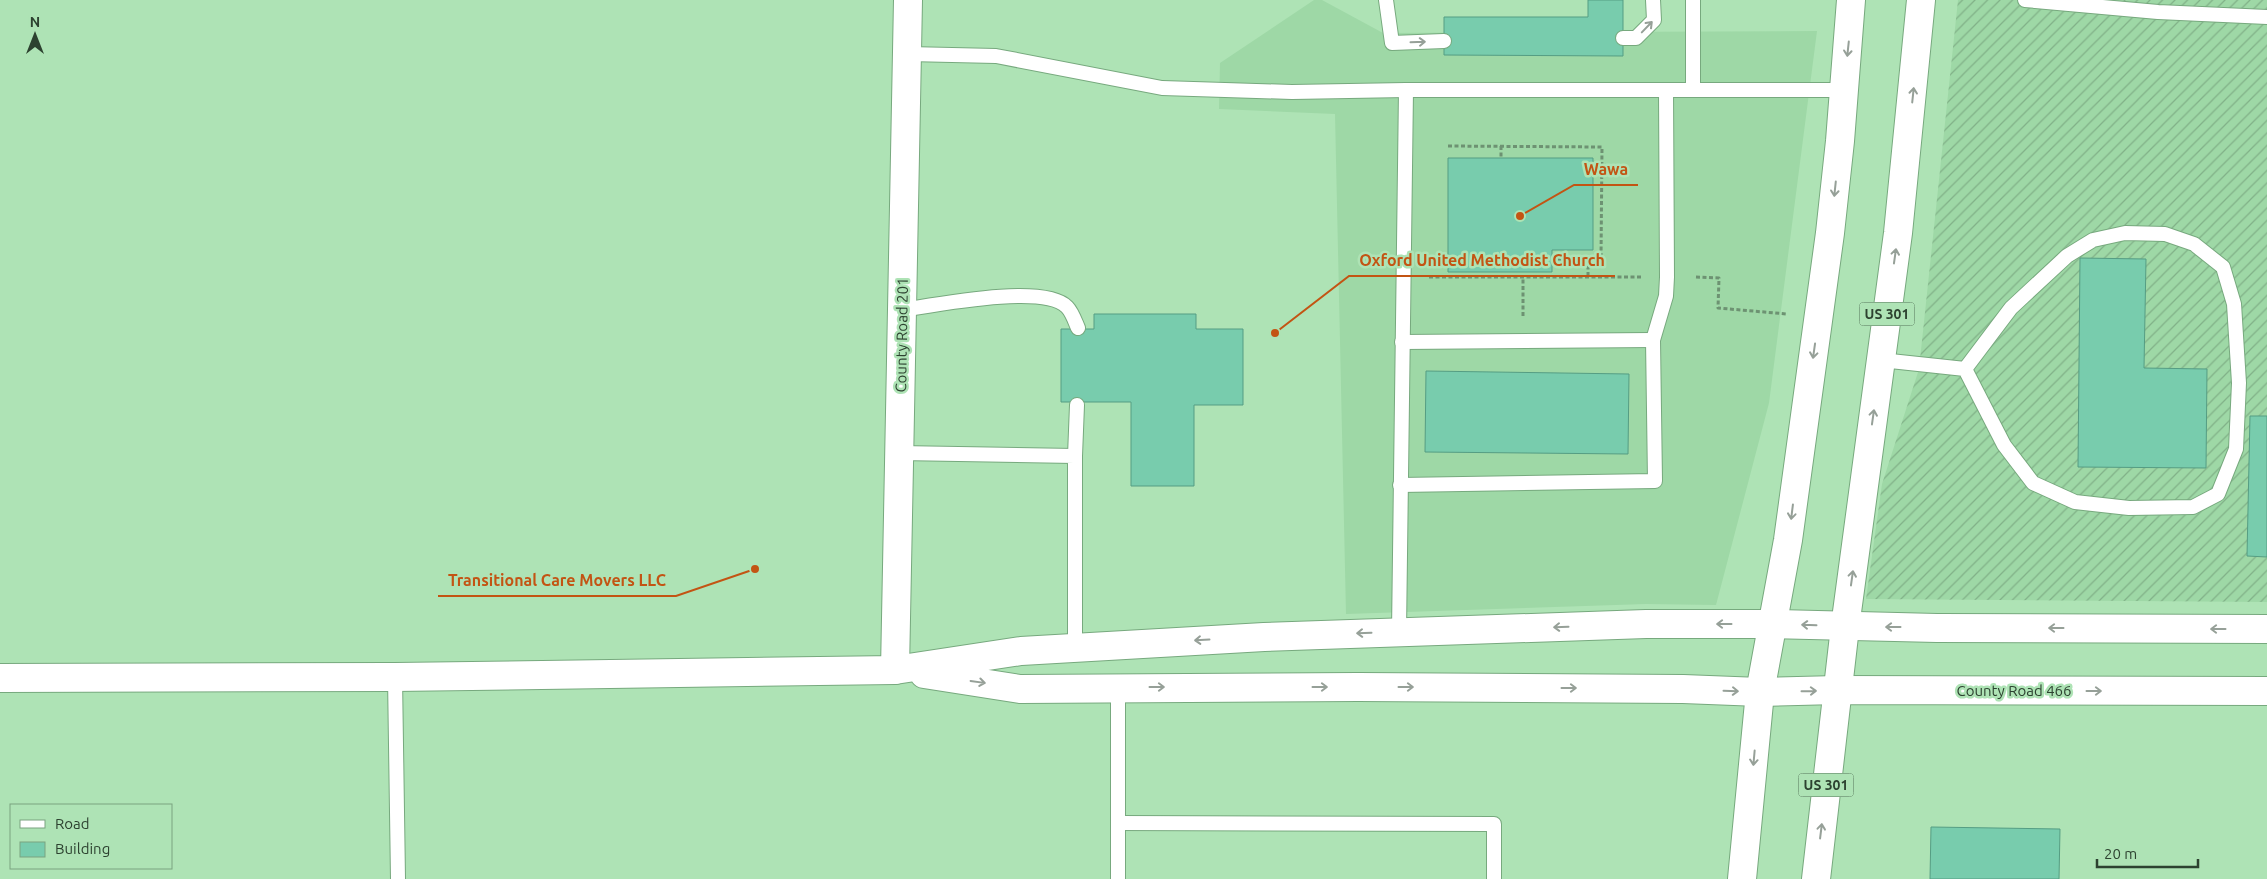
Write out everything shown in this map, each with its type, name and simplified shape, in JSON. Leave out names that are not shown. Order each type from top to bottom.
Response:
[{"type":"street","name":"County Road 201","points":[[895,670],[908,0]]},
{"type":"street","points":[[1742,879],[1760,692],[1788,540],[1830,233],[1851,0]]},
{"type":"street","name":"US 301","points":[[1816,879],[1837,690],[1900,213],[1921,0]]},
{"type":"street","points":[[0,678],[395,677],[895,670],[1021,651],[1075,647],[1264,637],[1646,624],[2267,629]]},
{"type":"street","name":"County Road 466","points":[[895,670],[1020,688],[1663,689],[1760,692],[1837,690],[2267,691]]},
{"type":"lane","points":[[1386,0],[1392,43],[1444,41]]},
{"type":"lane","points":[[1623,38],[1636,38],[1654,20],[1653,0]]},
{"type":"lane","points":[[1693,0],[1693,90]]},
{"type":"lane","points":[[2025,0],[2158,12],[2267,17]]},
{"type":"lane","points":[[908,54],[996,56],[1162,88],[1292,92],[1406,90],[1844,90]]},
{"type":"lane","points":[[1399,632],[1406,90]]},
{"type":"lane","points":[[1400,485],[1655,481],[1653,340],[1666,296],[1667,277],[1666,90]]},
{"type":"lane","points":[[2125,233],[2165,234],[2194,244],[2223,267],[2234,304],[2239,383],[2236,449],[2218,494],[2193,507],[2130,508],[2075,502],[2033,483],[2004,445],[1965,369],[2011,308],[2067,256],[2093,240],[2125,233]]},
{"type":"lane","points":[[902,310],[995,296],[1037,298],[1058,301],[1068,308],[1078,328]]},
{"type":"lane","points":[[1402,342],[1653,340]]},
{"type":"lane","points":[[1881,360],[1965,369]]},
{"type":"lane","points":[[1075,647],[1075,456],[1077,405]]},
{"type":"lane","points":[[899,453],[1075,456]]},
{"type":"lane","points":[[395,677],[398,879]]},
{"type":"lane","points":[[1118,687],[1118,879]]},
{"type":"lane","points":[[1118,823],[1494,824],[1494,879]]},
{"type":"path","points":[[1448,146],[1602,147],[1601,259],[1552,259]]},
{"type":"path","points":[[1501,146],[1501,158]]},
{"type":"path","points":[[1588,259],[1588,277]]},
{"type":"path","points":[[1426,277],[1523,277],[1531,274],[1645,277]]},
{"type":"path","points":[[1523,277],[1523,341]]},
{"type":"path","points":[[1696,277],[1719,278],[1718,308],[1787,314]]},
{"type":"shaded area","points":[[1314,0],[1322,0],[1383,33],[1817,31],[1769,403],[1716,605],[1646,604],[1346,614],[1335,114],[1219,109],[1220,63]]},
{"type":"shaded area","points":[[1958,0],[2267,0],[2267,602],[1866,599],[1882,484],[1919,369]]},
{"type":"building","points":[[1588,0],[1623,0],[1623,56],[1444,55],[1444,17],[1588,17]]},
{"type":"building","points":[[1448,158],[1593,158],[1593,250],[1552,250],[1552,272],[1448,272]]},
{"type":"building","points":[[2080,258],[2146,259],[2144,368],[2207,369],[2206,468],[2078,467]]},
{"type":"building","points":[[1094,314],[1196,314],[1196,329],[1243,329],[1243,405],[1194,405],[1194,486],[1131,486],[1131,402],[1061,402],[1061,329],[1094,329]]},
{"type":"building","points":[[1426,371],[1629,374],[1628,454],[1425,452]]},
{"type":"building","points":[[2250,416],[2267,416],[2267,557],[2247,556]]},
{"type":"building","points":[[1931,827],[2060,829],[2059,879],[1930,879]]},
{"type":"place","name":"Wawa","points":[[1520,216]]},
{"type":"place","name":"Oxford United Methodist Church","points":[[1275,333]]},
{"type":"place","name":"Transitional Care Movers LLC","points":[[755,569]]}]
